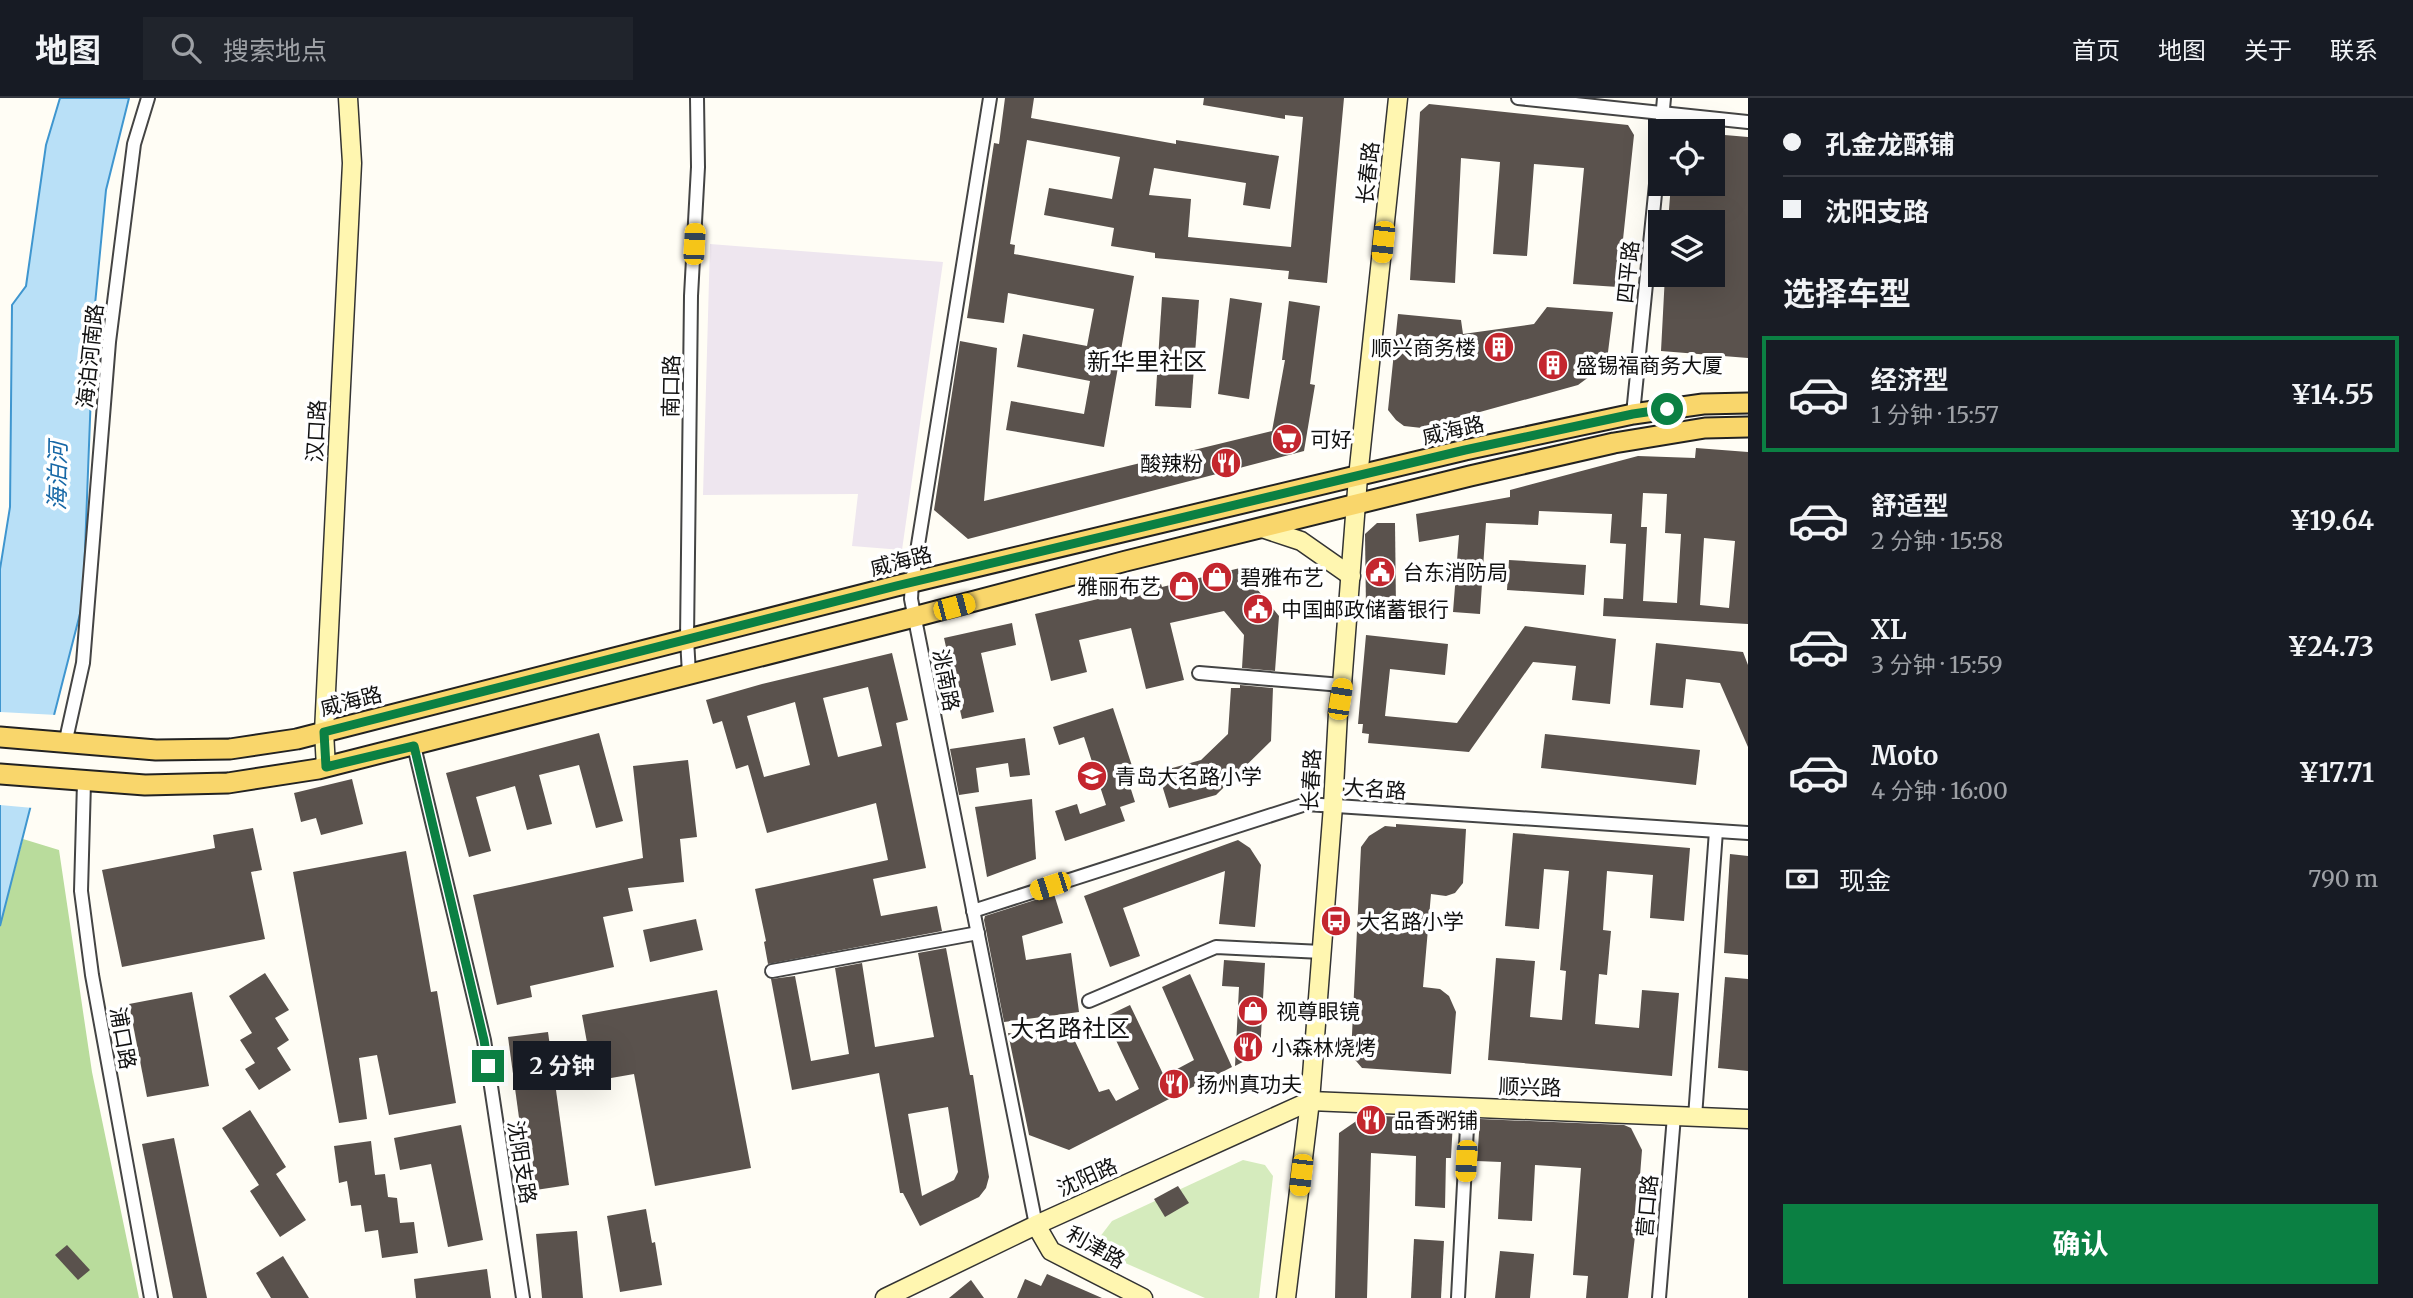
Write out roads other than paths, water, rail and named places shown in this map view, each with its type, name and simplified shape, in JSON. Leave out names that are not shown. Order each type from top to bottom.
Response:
[{"type":"main road","name":"汉口路","points":[[326,767],[324,732],[352,163],[348,98]]},
{"type":"main road","name":"长春路","points":[[1286,1298],[1310,1101],[1358,477],[1398,98]]},
{"type":"main road","name":"威海路","points":[[0,737],[156,750],[230,749],[297,739],[912,582],[1465,450],[1633,414],[1703,404],[1748,402]]},
{"type":"main road","points":[[0,774],[145,785],[228,783],[326,767],[1126,561],[1614,443],[1705,428],[1748,427]]},
{"type":"main road","points":[[1262,528],[1301,541],[1350,576]]},
{"type":"main road","name":"顺兴路","points":[[1310,1101],[1748,1119]]},
{"type":"main road","name":"沈阳路","points":[[885,1298],[1036,1225],[1310,1101]]},
{"type":"main road","name":"利津路","points":[[1036,1225],[1051,1251],[1143,1298]]},
{"type":"street","name":"海泊河南路","points":[[65,744],[83,663],[109,342],[133,157],[148,98]]},
{"type":"street","name":"南口路","points":[[689,674],[687,639],[691,296],[698,167],[697,98]]},
{"type":"street","name":"洮南路","points":[[989,98],[912,582],[914,617],[1036,1225]]},
{"type":"street","points":[[1518,98],[1748,122]]},
{"type":"street","name":"四平路","points":[[1662,119],[1664,98]]},
{"type":"street","name":"四平路","points":[[1633,414],[1655,196]]},
{"type":"street","points":[[1199,673],[1342,685]]},
{"type":"street","name":"沈阳支路","points":[[414,746],[484,1040],[523,1298]]},
{"type":"street","name":"浦口路","points":[[84,782],[81,891],[92,975],[151,1298]]},
{"type":"street","name":"大名路","points":[[973,911],[1306,804],[1748,833]]},
{"type":"street","points":[[1695,1117],[1716,831]]},
{"type":"street","points":[[772,971],[978,933]]},
{"type":"street","points":[[1089,1001],[1216,947],[1322,953]]},
{"type":"street","points":[[1458,1298],[1468,1108]]},
{"type":"street","name":"营口路","points":[[1659,1298],[1674,1116]]},
{"type":"water","name":"海泊河","points":[[60,98],[129,98],[106,190],[94,315],[83,602],[0,926],[0,569],[10,507],[12,305],[26,286],[46,145]]},
{"type":"place","name":"顺兴商务楼","points":[[1499,347]]},
{"type":"place","name":"盛锡福商务大厦","points":[[1553,365]]},
{"type":"place","name":"可好","points":[[1287,439]]},
{"type":"place","name":"酸辣粉","points":[[1226,463]]},
{"type":"place","name":"台东消防局","points":[[1380,572]]},
{"type":"place","name":"碧雅布艺","points":[[1217,577]]},
{"type":"place","name":"雅丽布艺","points":[[1184,586]]},
{"type":"place","name":"中国邮政储蓄银行","points":[[1258,609]]},
{"type":"place","name":"青岛大名路小学","points":[[1092,776]]},
{"type":"place","name":"大名路小学","points":[[1336,921]]},
{"type":"place","name":"视尊眼镜","points":[[1253,1011]]},
{"type":"place","name":"小森林烧烤","points":[[1248,1047]]},
{"type":"place","name":"扬州真功夫","points":[[1174,1084]]},
{"type":"place","name":"品香粥铺","points":[[1371,1120]]},
{"type":"district","name":"新华里社区","points":[[1147,361]]},
{"type":"district","name":"大名路社区","points":[[1070,1028]]}]
